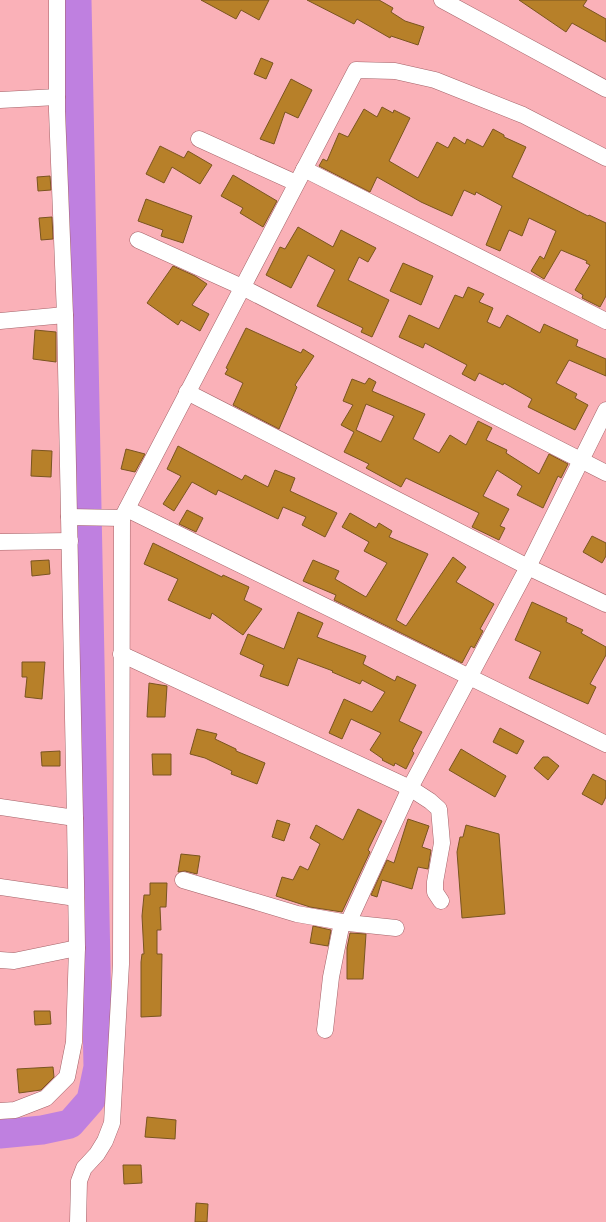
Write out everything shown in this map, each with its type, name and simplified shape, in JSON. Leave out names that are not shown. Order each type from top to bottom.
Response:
[{"type":"street","points":[[0,1111],[14,1110],[46,1098],[67,1078],[74,1042],[77,948],[70,541],[74,517],[57,96],[57,0]]},
{"type":"street","points":[[450,2],[606,89]]},
{"type":"street","points":[[78,1222],[79,1181],[84,1168],[97,1154],[105,1141],[112,1123],[121,964],[121,654],[119,515],[187,392],[356,70],[395,71],[435,80],[523,115],[606,158]]},
{"type":"street","points":[[0,100],[57,96]]},
{"type":"street","points":[[198,139],[296,183]]},
{"type":"street","points":[[304,169],[606,321]]},
{"type":"street","points":[[138,240],[242,287],[606,473]]},
{"type":"street","points":[[0,321],[65,315]]},
{"type":"street","points":[[187,392],[528,567],[606,604]]},
{"type":"street","points":[[325,1030],[331,977],[345,923],[410,788],[528,567],[606,410]]},
{"type":"street","points":[[74,517],[119,515],[469,678],[606,744]]},
{"type":"street","points":[[0,542],[70,541]]},
{"type":"street","points":[[121,654],[410,788],[430,801],[439,809],[442,844],[435,882],[435,892],[441,901]]},
{"type":"street","points":[[0,808],[75,818]]},
{"type":"street","points":[[183,880],[297,914],[345,923],[396,928]]},
{"type":"street","points":[[0,887],[76,898]]},
{"type":"street","points":[[0,960],[14,961],[77,948]]},
{"type":"building","points":[[201,0],[269,0],[259,20],[241,10],[236,19]]},
{"type":"building","points":[[307,0],[379,0],[393,8],[391,12],[405,21],[424,27],[418,45],[391,36],[390,38],[357,19],[354,24]]},
{"type":"building","points":[[519,0],[587,0],[583,6],[606,19],[606,42],[572,23],[566,32]]},
{"type":"building","points":[[261,58],[273,63],[266,79],[254,74]]},
{"type":"building","points":[[291,79],[312,90],[298,118],[285,112],[274,144],[260,139]]},
{"type":"building","points":[[382,107],[393,113],[394,110],[410,118],[389,161],[418,178],[437,142],[448,148],[454,137],[465,144],[467,139],[483,147],[493,129],[504,135],[504,137],[526,147],[512,177],[588,216],[589,215],[606,223],[606,296],[600,307],[582,298],[583,295],[575,290],[590,265],[586,263],[587,261],[561,250],[544,279],[531,271],[540,256],[544,259],[556,231],[529,218],[522,236],[509,230],[500,251],[486,245],[502,206],[476,192],[475,195],[464,190],[452,216],[421,202],[377,177],[370,192],[319,166],[323,159],[327,161],[339,133],[348,137],[364,109],[377,117]]},
{"type":"building","points":[[160,146],[184,158],[188,151],[212,165],[200,184],[172,167],[164,183],[146,174]]},
{"type":"building","points":[[233,175],[277,201],[263,227],[240,213],[243,208],[221,196]]},
{"type":"building","points":[[50,176],[51,190],[38,191],[37,177]]},
{"type":"building","points":[[146,199],[192,216],[183,243],[161,236],[163,230],[138,221]]},
{"type":"building","points":[[52,217],[53,239],[41,240],[39,218]]},
{"type":"building","points":[[298,227],[333,247],[341,230],[376,248],[368,262],[359,257],[348,280],[389,300],[372,337],[361,332],[363,328],[317,306],[335,270],[308,255],[291,288],[266,275],[280,247],[285,249]]},
{"type":"building","points":[[403,263],[433,276],[421,305],[390,291]]},
{"type":"building","points":[[173,266],[195,276],[207,284],[192,305],[209,314],[200,331],[181,320],[178,325],[147,303]]},
{"type":"building","points":[[468,287],[484,294],[479,302],[493,308],[487,322],[500,328],[507,315],[540,333],[544,324],[578,340],[576,346],[606,359],[606,376],[569,360],[556,383],[577,394],[575,398],[588,405],[575,430],[528,407],[532,399],[504,383],[503,385],[479,373],[475,381],[462,374],[467,365],[425,343],[423,348],[399,337],[409,315],[439,329],[455,295],[463,298]]},
{"type":"building","points":[[246,328],[301,353],[303,349],[314,356],[295,385],[297,387],[279,429],[233,405],[243,383],[225,374],[228,369],[226,368]]},
{"type":"building","points":[[35,330],[56,332],[56,362],[33,359]]},
{"type":"building","points":[[369,378],[376,382],[372,391],[425,414],[413,439],[439,453],[450,435],[466,445],[478,421],[492,428],[486,440],[507,450],[506,453],[539,474],[549,454],[568,464],[561,478],[558,476],[543,508],[517,495],[522,486],[497,470],[483,496],[509,509],[500,526],[505,528],[499,540],[472,527],[479,513],[406,478],[401,487],[366,468],[369,464],[344,452],[354,432],[341,425],[353,405],[343,401],[352,379],[365,384]],"holes":[[[366,404],[394,416],[381,442],[356,430]]]},
{"type":"building","points":[[178,446],[242,480],[245,475],[268,487],[275,470],[295,478],[290,491],[337,513],[325,537],[302,525],[306,517],[283,507],[278,519],[218,490],[216,495],[192,482],[174,511],[163,504],[181,476],[167,469]]},
{"type":"building","points":[[126,449],[145,454],[135,472],[121,469]]},
{"type":"building","points":[[32,450],[52,451],[51,477],[31,476]]},
{"type":"building","points":[[187,510],[203,518],[196,532],[179,524]]},
{"type":"building","points":[[350,513],[376,528],[379,523],[392,531],[389,537],[428,554],[396,620],[406,626],[453,557],[466,567],[456,582],[494,604],[480,629],[483,631],[474,648],[471,646],[462,663],[334,600],[336,595],[303,581],[313,560],[339,571],[335,579],[366,597],[387,563],[364,551],[369,542],[342,527]]},
{"type":"building","points":[[592,536],[606,543],[606,556],[602,563],[583,552]]},
{"type":"building","points":[[153,543],[222,577],[223,575],[249,587],[244,600],[262,609],[243,635],[212,613],[210,619],[168,600],[178,579],[144,564]]},
{"type":"building","points":[[49,560],[50,574],[32,576],[31,561]]},
{"type":"building","points":[[532,602],[567,618],[566,622],[583,630],[581,633],[606,647],[606,655],[590,684],[596,687],[588,704],[529,678],[541,652],[515,640]]},
{"type":"building","points":[[298,612],[323,623],[317,637],[366,656],[363,664],[395,681],[397,676],[416,685],[399,721],[422,732],[412,751],[414,753],[406,769],[395,763],[394,766],[382,760],[383,759],[370,750],[381,733],[351,719],[342,739],[329,733],[344,699],[372,712],[385,692],[362,680],[360,684],[332,672],[333,671],[298,658],[288,686],[260,676],[264,665],[240,654],[248,634],[284,649]]},
{"type":"building","points":[[22,662],[45,662],[42,699],[25,697],[27,677],[22,677]]},
{"type":"building","points":[[149,683],[167,686],[165,717],[147,717]]},
{"type":"building","points":[[500,728],[524,741],[517,754],[493,742]]},
{"type":"building","points":[[197,729],[217,734],[215,739],[236,749],[236,751],[265,763],[257,784],[231,774],[232,771],[205,758],[190,754]]},
{"type":"building","points":[[461,749],[506,776],[495,797],[449,770]]},
{"type":"building","points":[[60,751],[60,766],[42,766],[41,752]]},
{"type":"building","points":[[152,754],[171,754],[171,775],[153,775]]},
{"type":"building","points":[[543,757],[548,757],[559,766],[548,780],[534,768]]},
{"type":"building","points":[[593,774],[606,781],[606,797],[602,805],[582,794]]},
{"type":"building","points":[[358,809],[382,821],[368,850],[370,852],[342,912],[310,907],[276,896],[282,877],[293,880],[300,866],[308,870],[320,844],[310,838],[316,825],[343,840]]},
{"type":"building","points":[[408,819],[429,826],[422,847],[431,850],[428,869],[418,867],[412,889],[382,880],[377,897],[371,895],[387,860],[394,863]]},
{"type":"building","points":[[277,820],[290,824],[284,841],[272,837]]},
{"type":"building","points":[[466,825],[499,834],[505,914],[462,918],[457,852],[460,837],[463,837]]},
{"type":"building","points":[[181,854],[200,856],[197,874],[185,871],[178,872]]},
{"type":"building","points":[[150,883],[167,883],[166,907],[160,907],[161,930],[157,930],[157,954],[162,954],[161,1016],[141,1017],[141,962],[142,954],[144,954],[142,916],[144,895],[150,895]]},
{"type":"building","points":[[313,926],[331,930],[328,946],[310,943]]},
{"type":"building","points":[[350,933],[366,934],[363,979],[347,979],[347,948]]},
{"type":"building","points":[[34,1011],[50,1011],[51,1024],[35,1025]]},
{"type":"building","points":[[53,1067],[54,1077],[41,1090],[19,1093],[17,1069]]},
{"type":"building","points":[[147,1117],[176,1120],[175,1139],[145,1137]]},
{"type":"building","points":[[123,1165],[141,1165],[142,1183],[124,1184]]},
{"type":"building","points":[[196,1203],[208,1204],[207,1222],[195,1222]]},
{"type":"waterway","points":[[0,1134],[42,1130],[70,1124],[91,1100],[98,1067],[77,0]]}]
